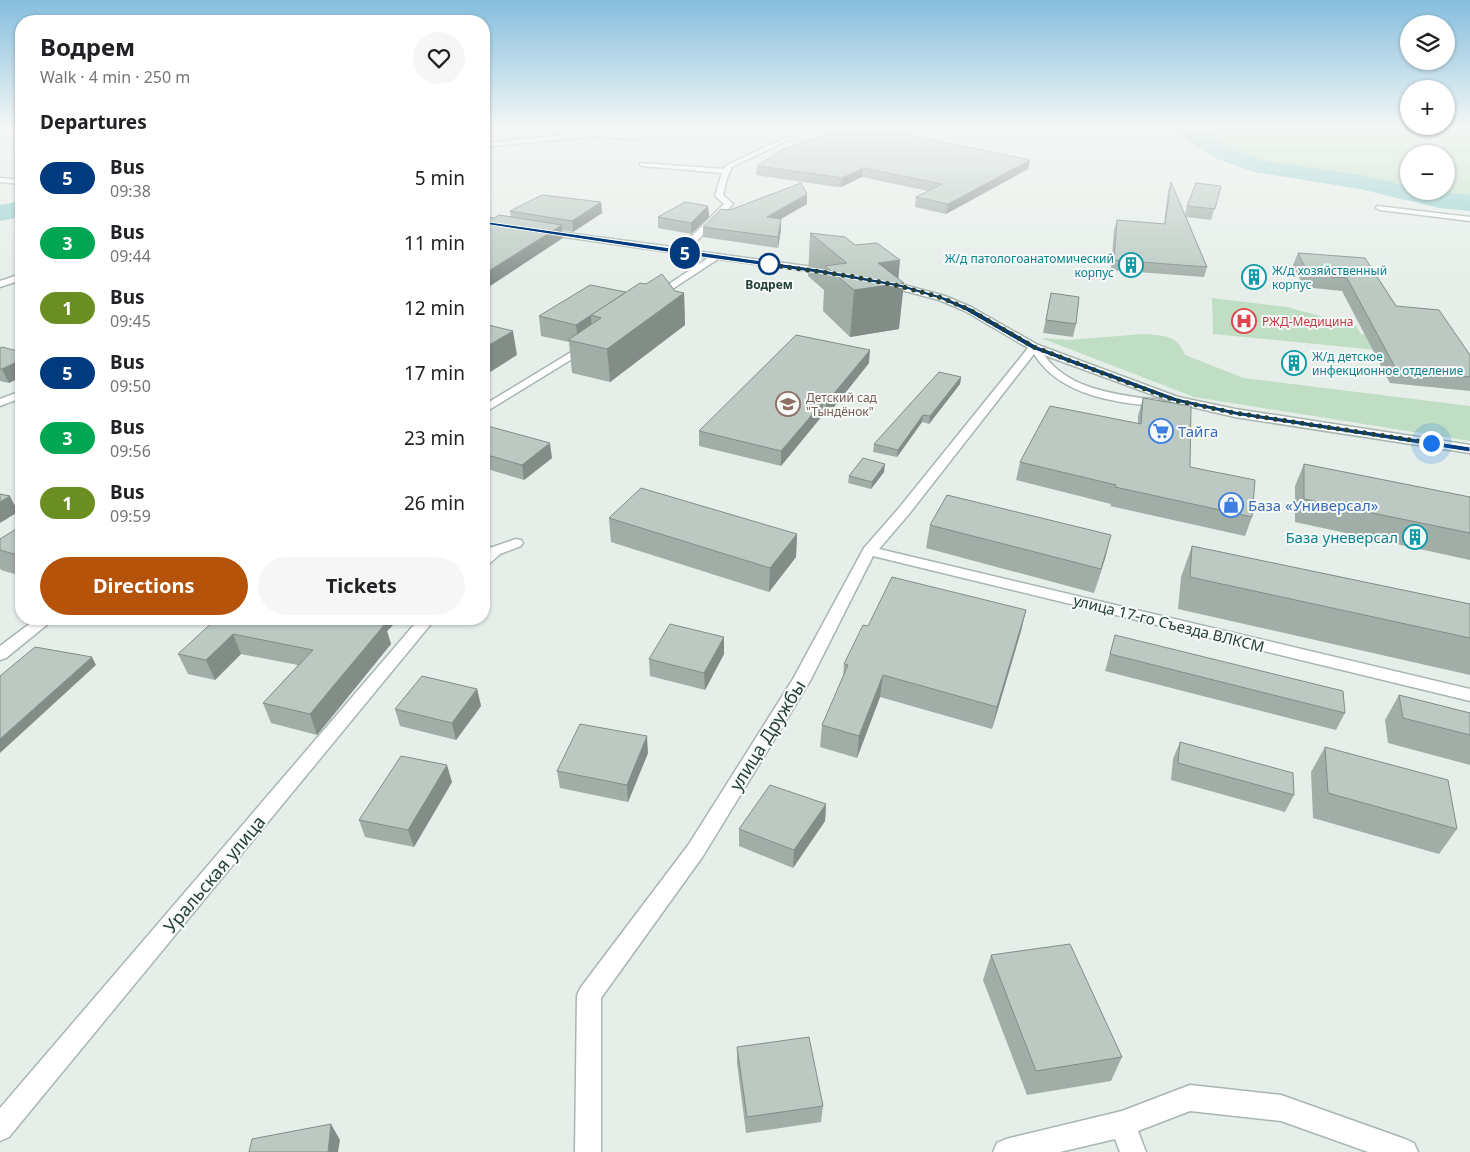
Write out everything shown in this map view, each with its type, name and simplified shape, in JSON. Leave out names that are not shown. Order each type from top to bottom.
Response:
[{"type":"street","points":[[680,252],[729,204],[719,196],[722,182]]},
{"type":"street","points":[[1380,208],[1470,221],[1467,225],[1470,229]]},
{"type":"street","points":[[533,230],[715,258],[841,274]]},
{"type":"street","points":[[644,305],[715,258]]},
{"type":"street","points":[[0,284],[15,279]]},
{"type":"street","points":[[875,281],[942,298],[968,309],[1034,347],[1174,400],[1235,413]]},
{"type":"street","points":[[490,406],[592,342]]},
{"type":"street","points":[[1034,347],[1042,362],[1055,374],[1087,391],[1151,403],[1235,413],[1470,449]]},
{"type":"street","name":"улица Дружбы","points":[[588,1152],[589,994],[696,850],[802,681],[869,550],[904,511],[1034,347]]},
{"type":"street","points":[[0,403],[15,397]]},
{"type":"street","points":[[490,556],[495,551],[516,543]]},
{"type":"street","name":"улица 17-го Съезда ВЛКСМ","points":[[869,550],[1470,695]]},
{"type":"street","points":[[0,654],[38,625]]},
{"type":"street","name":"Уральская улица","points":[[0,1128],[422,625]]},
{"type":"street","points":[[1006,1152],[1122,1124],[1190,1098],[1280,1108],[1405,1152]]},
{"type":"street","points":[[1122,1124],[1133,1152]]},
{"type":"green space","points":[[1373,182],[1400,182],[1400,189]]},
{"type":"green space","points":[[1455,182],[1470,182],[1470,201],[1455,200]]},
{"type":"green space","points":[[1212,298],[1287,307],[1356,326],[1361,334],[1420,340],[1428,355],[1213,334]]},
{"type":"green space","points":[[1143,334],[1169,337],[1178,343],[1185,355],[1244,378],[1470,406],[1470,441],[1194,397],[1041,338],[1069,340]]},
{"type":"building","points":[[931,182],[989,182],[948,204],[916,197],[942,184]]},
{"type":"building","points":[[1171,182],[1207,267],[1114,260],[1117,220],[1165,224]]},
{"type":"building","points":[[801,183],[807,194],[767,217],[781,219],[778,237],[703,227],[721,209],[730,210]]},
{"type":"building","points":[[1196,183],[1221,186],[1215,209],[1187,206]]},
{"type":"building","points":[[542,195],[601,202],[572,221],[510,211]]},
{"type":"building","points":[[685,202],[708,206],[691,223],[658,217]]},
{"type":"building","points":[[499,215],[562,225],[490,270],[490,218]]},
{"type":"building","points":[[810,233],[845,237],[855,245],[877,243],[900,260],[878,263],[904,283],[854,290],[825,266],[847,263]]},
{"type":"building","points":[[1298,253],[1365,258],[1396,306],[1439,310],[1470,355],[1470,377],[1396,369],[1347,278],[1309,275]]},
{"type":"building","points":[[662,274],[675,291],[684,293],[607,349],[568,340],[601,318],[591,315],[640,283],[646,284]]},
{"type":"building","points":[[590,285],[626,292],[576,325],[539,316]]},
{"type":"building","points":[[1051,293],[1079,297],[1076,324],[1046,320]]},
{"type":"building","points":[[490,325],[513,331],[490,344]]},
{"type":"building","points":[[796,335],[870,350],[826,403],[823,402],[781,451],[699,431]]},
{"type":"building","points":[[0,348],[15,350],[15,363],[0,369]]},
{"type":"building","points":[[939,372],[961,377],[930,416],[923,415],[898,450],[874,444]]},
{"type":"building","points":[[1143,398],[1191,406],[1190,467],[1255,480],[1252,517],[1115,487],[1116,485],[1020,462],[1050,406],[1141,424]]},
{"type":"building","points":[[490,427],[550,443],[522,465],[490,456]]},
{"type":"building","points":[[863,458],[885,464],[872,482],[849,476]]},
{"type":"building","points":[[1304,464],[1470,497],[1470,533],[1304,499]]},
{"type":"building","points":[[641,488],[797,534],[770,568],[609,518]]},
{"type":"building","points":[[0,494],[10,496],[0,502]]},
{"type":"building","points":[[947,495],[1111,535],[1101,569],[930,525]]},
{"type":"building","points":[[15,530],[15,554],[0,550],[0,539]]},
{"type":"building","points":[[1192,546],[1470,604],[1470,638],[1190,577]]},
{"type":"building","points":[[892,577],[1026,610],[997,707],[883,675],[859,736],[822,725],[848,665],[844,664],[863,625],[868,626]]},
{"type":"building","points":[[670,624],[724,637],[704,673],[649,659]]},
{"type":"building","points":[[209,625],[384,625],[310,714],[263,703],[313,650],[233,634],[206,660],[178,654]]},
{"type":"building","points":[[1115,635],[1343,691],[1345,713],[1110,654]]},
{"type":"building","points":[[35,647],[92,657],[0,739],[0,676]]},
{"type":"building","points":[[422,676],[477,689],[452,723],[395,709]]},
{"type":"building","points":[[1399,695],[1470,713],[1470,735],[1403,718]]},
{"type":"building","points":[[580,724],[647,736],[627,785],[557,771]]},
{"type":"building","points":[[1180,742],[1293,773],[1294,795],[1178,763]]},
{"type":"building","points":[[1325,747],[1448,780],[1457,829],[1328,793]]},
{"type":"building","points":[[401,756],[447,765],[408,830],[359,820]]},
{"type":"building","points":[[770,785],[826,804],[794,850],[739,829]]},
{"type":"building","points":[[1070,944],[1122,1057],[1036,1071],[991,955]]},
{"type":"building","points":[[809,1037],[823,1106],[747,1117],[737,1047]]},
{"type":"building","points":[[331,1124],[328,1152],[249,1152],[252,1139]]},
{"type":"waterway","points":[[1358,182],[1439,200],[1470,203]]},
{"type":"waterway","points":[[0,213],[15,210]]},
{"type":"bus line","name":"5","points":[[490,223],[818,271],[900,286],[942,298],[968,309],[1034,347],[1174,400],[1235,413],[1470,449]]},
{"type":"place","name":"Водрем","points":[[769,264]]},
{"type":"place","name":"Ж/д патологоанатомический корпус","points":[[1131,265]]},
{"type":"place","name":"Ж/д хозяйственный корпус","points":[[1254,277]]},
{"type":"place","name":"РЖД-Медицина","points":[[1244,321]]},
{"type":"place","name":"Ж/д детское инфекционное отделение","points":[[1294,363]]},
{"type":"place","name":"Детский сад \"Тындёнок\"","points":[[788,404]]},
{"type":"place","name":"Тайга","points":[[1161,431]]},
{"type":"place","name":"База «Универсал»","points":[[1231,505]]},
{"type":"place","name":"База уневерсал","points":[[1415,537]]},
{"type":"route","points":[[769,264],[766,264],[866,279],[942,298],[968,309],[1034,347],[1174,400],[1235,413],[1431,443]]}]
